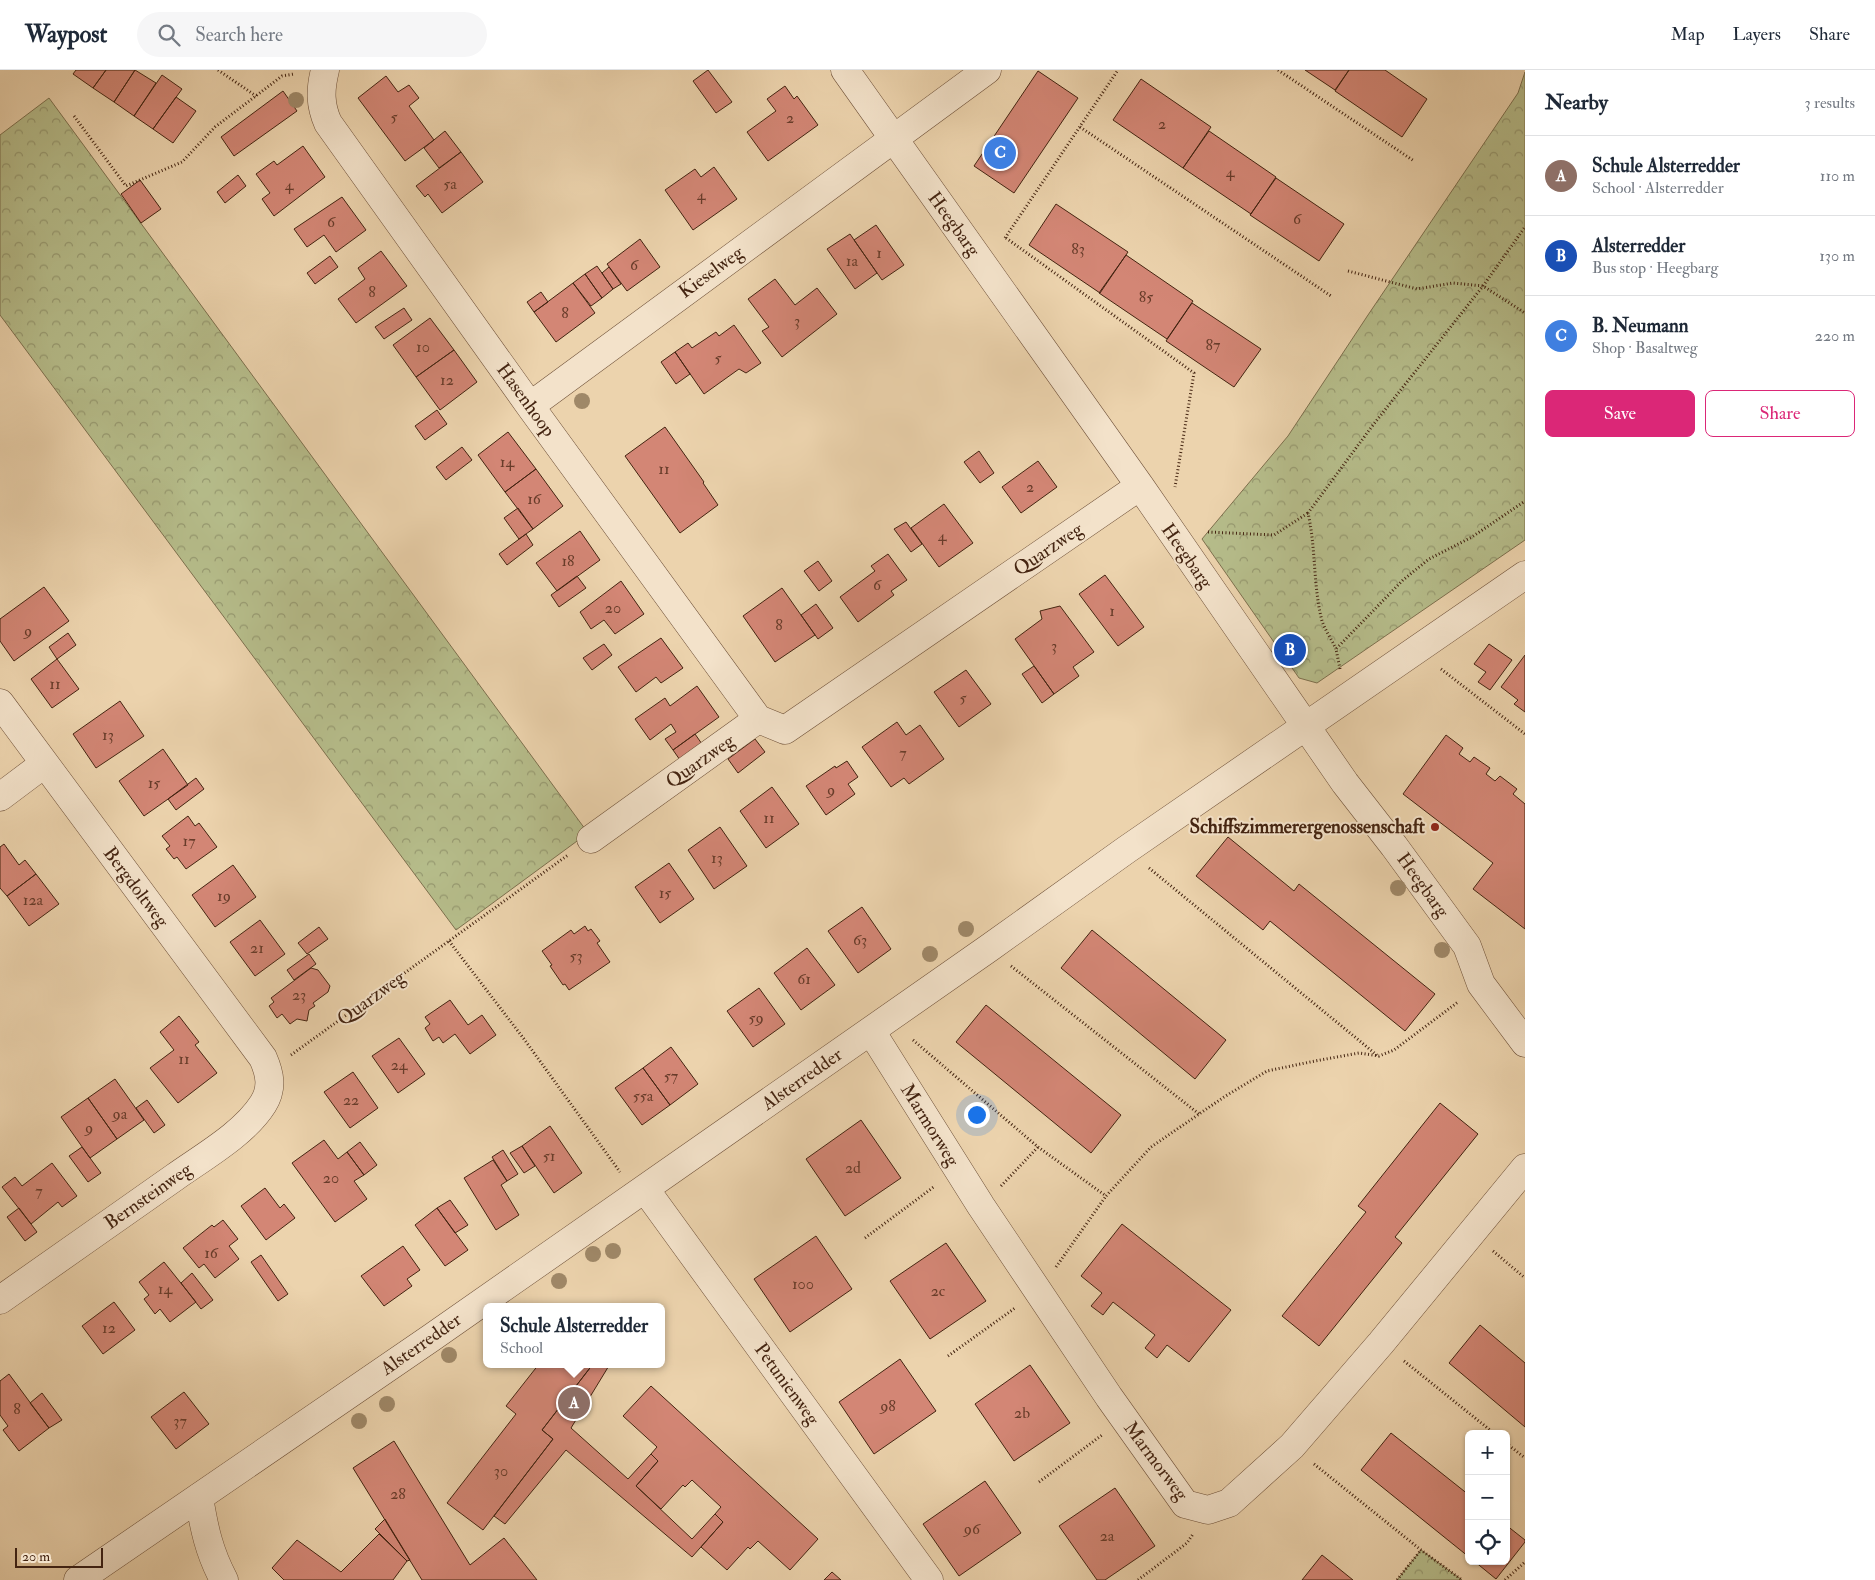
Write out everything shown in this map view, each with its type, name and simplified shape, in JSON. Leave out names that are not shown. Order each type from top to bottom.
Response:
[{"type":"street","name":"Hasenhoop","points":[[324,70],[320,89],[322,109],[328,124],[758,720]]},
{"type":"street","name":"Heegbarg","points":[[845,70],[1140,486],[1346,784],[1467,946],[1481,984],[1525,1043]]},
{"type":"street","name":"Kieselweg","points":[[530,406],[987,70]]},
{"type":"street","name":"Quarzweg","points":[[591,839],[758,720],[784,730],[1140,486]]},
{"type":"street","name":"Alsterredder","points":[[78,1580],[640,1192],[1126,850],[1525,575]]},
{"type":"street","name":"Bergdoltweg","points":[[0,703],[263,1058],[270,1072]]},
{"type":"street","points":[[0,797],[44,764]]},
{"type":"street","name":"Marmorweg","points":[[879,1025],[958,1170],[1124,1418],[1185,1504],[1208,1510],[1229,1504],[1292,1446],[1381,1343],[1525,1168]]},
{"type":"street","name":"Bernsteinweg","points":[[0,1300],[246,1124],[264,1103],[268,1092],[270,1072]]},
{"type":"street","name":"Petunienweg","points":[[640,1192],[929,1580]]},
{"type":"street","points":[[199,1497],[204,1531],[213,1559],[224,1580]]},
{"type":"path","points":[[218,70],[256,96]]},
{"type":"path","points":[[74,116],[126,186],[182,162],[215,126],[282,76],[324,70]]},
{"type":"path","points":[[978,257],[1006,238],[1118,70]]},
{"type":"path","points":[[1278,70],[1414,161]]},
{"type":"path","points":[[1080,127],[1331,296]]},
{"type":"path","points":[[1168,528],[1274,535],[1308,513],[1525,227]]},
{"type":"path","points":[[1006,238],[1194,373],[1175,488]]},
{"type":"path","points":[[1348,271],[1417,289],[1453,283],[1482,286],[1525,313]]},
{"type":"path","points":[[1336,649],[1403,580],[1429,559],[1472,537],[1525,501]]},
{"type":"path","points":[[1308,513],[1313,535],[1322,622],[1336,649],[1346,698]]},
{"type":"path","points":[[1416,649],[1525,734]]},
{"type":"path","name":"Quarzweg","points":[[270,1072],[278,1064],[591,839]]},
{"type":"path","points":[[1126,850],[1379,1056]]},
{"type":"path","points":[[449,941],[640,1192]]},
{"type":"path","points":[[989,948],[1199,1114]]},
{"type":"path","points":[[948,1356],[1038,1291],[1106,1196],[1152,1147],[1199,1114],[1267,1071],[1314,1060],[1359,1053],[1379,1056],[1394,1050],[1481,984]]},
{"type":"path","points":[[879,1025],[1038,1147],[1106,1196]]},
{"type":"path","points":[[981,1206],[1038,1147]]},
{"type":"path","points":[[865,1238],[958,1170]]},
{"type":"path","points":[[1470,1233],[1525,1278]]},
{"type":"path","points":[[1381,1343],[1490,1430]]},
{"type":"path","points":[[1039,1482],[1124,1418]]},
{"type":"path","points":[[1292,1446],[1421,1550],[1462,1580]]},
{"type":"path","points":[[1510,1446],[1525,1458]]},
{"type":"path","points":[[1138,1580],[1187,1543],[1208,1510]]},
{"type":"path","points":[[1397,1580],[1421,1550]]},
{"type":"path","points":[[1505,1580],[1525,1562]]},
{"type":"green space","points":[[1525,72],[1525,540],[1317,683],[1299,678],[1202,539],[1288,436],[1518,93]]},
{"type":"green space","points":[[49,98],[588,833],[456,930],[0,315],[0,135]]},
{"type":"green space","points":[[1421,1550],[1462,1580],[1397,1580]]},
{"type":"building","points":[[76,70],[106,70],[93,88],[73,74]]},
{"type":"building","points":[[106,70],[135,70],[114,102],[93,88]]},
{"type":"building","points":[[135,70],[156,83],[134,116],[114,102]]},
{"type":"building","points":[[708,70],[732,102],[716,113],[693,81]]},
{"type":"building","points":[[1305,70],[1349,70],[1335,90]]},
{"type":"building","points":[[1349,70],[1385,70],[1427,99],[1402,137],[1335,91]]},
{"type":"building","points":[[1038,71],[1078,98],[1014,193],[974,166]]},
{"type":"building","points":[[162,75],[182,89],[153,129],[134,116]]},
{"type":"building","points":[[386,76],[398,92],[409,85],[419,98],[409,106],[434,140],[405,161],[358,98]]},
{"type":"building","points":[[1141,79],[1211,127],[1183,168],[1113,120]]},
{"type":"building","points":[[785,86],[794,99],[797,96],[818,125],[768,161],[747,132],[776,111],[767,99]]},
{"type":"building","points":[[283,91],[297,111],[234,156],[221,137]]},
{"type":"building","points":[[176,97],[196,111],[173,143],[153,129]]},
{"type":"building","points":[[445,131],[461,152],[439,168],[424,148]]},
{"type":"building","points":[[1209,131],[1276,177],[1251,214],[1183,168]]},
{"type":"building","points":[[303,146],[325,177],[274,216],[262,199],[270,193],[256,174],[274,161],[277,165]]},
{"type":"building","points":[[461,152],[483,182],[442,213],[428,194],[425,197],[416,186]]},
{"type":"building","points":[[714,167],[737,199],[693,230],[665,190],[695,169],[701,177]]},
{"type":"building","points":[[238,175],[246,186],[225,203],[217,192]]},
{"type":"building","points":[[1276,178],[1344,224],[1319,261],[1250,215]]},
{"type":"building","points":[[140,180],[161,209],[141,223],[121,194]]},
{"type":"building","points":[[342,197],[366,230],[336,252],[324,235],[307,247],[294,229]]},
{"type":"building","points":[[1056,204],[1128,252],[1100,293],[1029,245]]},
{"type":"building","points":[[876,225],[904,265],[882,280],[854,240]]},
{"type":"building","points":[[850,234],[877,273],[855,289],[827,249]]},
{"type":"building","points":[[640,239],[660,267],[627,291],[607,264]]},
{"type":"building","points":[[381,251],[407,286],[356,323],[338,299],[365,279],[358,268]]},
{"type":"building","points":[[1126,255],[1193,301],[1167,339],[1099,293]]},
{"type":"building","points":[[330,256],[338,267],[315,284],[307,273]]},
{"type":"building","points":[[597,266],[613,289],[602,298],[585,274]]},
{"type":"building","points":[[609,267],[621,284],[613,289],[602,273]]},
{"type":"building","points":[[585,274],[602,298],[591,306],[573,283]]},
{"type":"building","points":[[775,279],[795,305],[817,288],[837,314],[782,357],[762,331],[769,327],[748,299]]},
{"type":"building","points":[[573,283],[595,313],[556,342],[534,312]]},
{"type":"building","points":[[541,292],[548,302],[534,312],[527,302]]},
{"type":"building","points":[[1192,303],[1261,349],[1234,387],[1166,341]]},
{"type":"building","points":[[404,308],[412,320],[384,339],[375,327]]},
{"type":"building","points":[[430,318],[454,350],[416,377],[393,345]]},
{"type":"building","points":[[734,325],[761,363],[746,373],[739,369],[704,394],[675,352],[688,343],[692,348],[716,332],[719,336]]},
{"type":"building","points":[[454,350],[477,382],[440,410],[416,377]]},
{"type":"building","points":[[675,352],[690,374],[676,384],[661,362]]},
{"type":"building","points":[[437,410],[447,424],[425,440],[415,426]]},
{"type":"building","points":[[665,427],[718,505],[680,533],[625,456]]},
{"type":"building","points":[[508,432],[536,469],[505,492],[478,455]]},
{"type":"building","points":[[462,447],[472,460],[446,480],[436,467]]},
{"type":"building","points":[[979,451],[994,473],[980,483],[964,462]]},
{"type":"building","points":[[1038,461],[1057,487],[1021,513],[1002,487]]},
{"type":"building","points":[[536,469],[563,506],[533,529],[505,492]]},
{"type":"building","points":[[944,504],[973,543],[939,567],[911,528]]},
{"type":"building","points":[[518,508],[533,529],[519,539],[504,518]]},
{"type":"building","points":[[906,522],[922,544],[911,552],[894,529]]},
{"type":"building","points":[[580,531],[600,560],[557,591],[536,563]]},
{"type":"building","points":[[526,534],[533,545],[507,565],[499,554]]},
{"type":"building","points":[[888,554],[907,580],[891,591],[894,595],[858,622],[840,597],[875,571],[871,566]]},
{"type":"building","points":[[818,561],[832,581],[819,591],[804,571]]},
{"type":"building","points":[[1105,575],[1144,627],[1118,646],[1079,594]]},
{"type":"building","points":[[577,576],[586,588],[559,607],[551,595]]},
{"type":"building","points":[[621,581],[644,614],[615,634],[604,620],[591,629],[580,612]]},
{"type":"building","points":[[44,587],[69,621],[14,661],[0,641],[0,619]]},
{"type":"building","points":[[782,588],[815,635],[775,662],[743,616]]},
{"type":"building","points":[[816,604],[833,628],[818,639],[801,615]]},
{"type":"building","points":[[1060,606],[1094,652],[1073,667],[1079,676],[1054,694],[1015,639],[1042,619],[1040,611]]},
{"type":"building","points":[[68,633],[76,645],[57,659],[49,647]]},
{"type":"building","points":[[661,638],[683,668],[661,683],[656,677],[636,692],[618,667]]},
{"type":"building","points":[[604,644],[612,655],[592,670],[583,658]]},
{"type":"building","points":[[1489,644],[1512,660],[1490,690],[1478,682],[1486,672],[1474,664]]},
{"type":"building","points":[[1525,655],[1525,712],[1514,704],[1518,700],[1501,687]]},
{"type":"building","points":[[57,659],[79,689],[52,708],[31,679]]},
{"type":"building","points":[[1034,666],[1054,694],[1042,703],[1022,674]]},
{"type":"building","points":[[966,670],[991,704],[959,727],[934,692]]},
{"type":"building","points":[[697,686],[719,717],[673,750],[665,739],[676,732],[671,724],[650,740],[635,719],[665,698],[670,706]]},
{"type":"building","points":[[120,701],[144,736],[96,768],[73,734]]},
{"type":"building","points":[[897,722],[906,735],[920,725],[944,759],[909,784],[904,778],[891,787],[862,747]]},
{"type":"building","points":[[695,734],[702,744],[680,760],[673,750]]},
{"type":"building","points":[[1446,735],[1463,748],[1459,754],[1470,762],[1474,757],[1490,768],[1486,774],[1495,781],[1500,776],[1517,789],[1513,794],[1525,804],[1525,929],[1473,889],[1493,863],[1403,794]]},
{"type":"building","points":[[755,739],[765,752],[738,773],[728,759]]},
{"type":"building","points":[[163,749],[188,785],[144,816],[119,781]]},
{"type":"building","points":[[847,761],[858,777],[848,784],[855,794],[826,815],[806,786],[835,766],[836,768]]},
{"type":"building","points":[[196,778],[204,789],[176,810],[168,799]]},
{"type":"building","points":[[772,787],[799,824],[766,848],[740,811]]},
{"type":"building","points":[[188,816],[195,826],[199,823],[217,847],[186,869],[177,857],[174,859],[166,849],[170,846],[162,836]]},
{"type":"building","points":[[720,827],[747,866],[714,889],[688,850]]},
{"type":"building","points":[[1228,837],[1294,891],[1299,884],[1435,994],[1405,1031],[1270,921],[1263,930],[1196,876]]},
{"type":"building","points":[[4,844],[19,865],[25,860],[36,874],[7,896],[0,888],[0,847]]},
{"type":"building","points":[[669,863],[694,899],[660,923],[635,887]]},
{"type":"building","points":[[233,865],[256,897],[215,927],[192,895]]},
{"type":"building","points":[[36,874],[59,904],[29,926],[7,896]]},
{"type":"building","points":[[862,907],[891,949],[858,973],[828,931]]},
{"type":"building","points":[[260,920],[285,954],[255,976],[230,942]]},
{"type":"building","points":[[585,926],[588,931],[591,929],[600,941],[597,943],[610,962],[569,990],[565,984],[563,985],[542,951],[571,930],[574,934]]},
{"type":"building","points":[[319,927],[328,939],[307,954],[298,943]]},
{"type":"building","points":[[1092,930],[1226,1040],[1195,1079],[1061,968]]},
{"type":"building","points":[[807,948],[835,985],[801,1010],[774,973]]},
{"type":"building","points":[[309,954],[316,964],[294,980],[287,970]]},
{"type":"building","points":[[311,968],[318,970],[330,986],[328,992],[313,1003],[315,1006],[309,1010],[307,1021],[297,1019],[290,1024],[282,1014],[277,1018],[269,1006],[274,1002],[271,998]]},
{"type":"building","points":[[759,988],[785,1024],[753,1047],[727,1011]]},
{"type":"building","points":[[450,1000],[468,1025],[482,1015],[496,1035],[470,1054],[455,1034],[443,1043],[439,1037],[433,1041],[425,1028],[430,1024],[425,1017]]},
{"type":"building","points":[[986,1005],[1121,1115],[1091,1153],[956,1042]]},
{"type":"building","points":[[179,1016],[199,1042],[195,1045],[217,1073],[178,1103],[150,1068],[174,1050],[160,1032]]},
{"type":"building","points":[[399,1038],[425,1074],[398,1093],[372,1056]]},
{"type":"building","points":[[671,1047],[698,1084],[670,1105],[643,1068]]},
{"type":"building","points":[[643,1068],[670,1105],[642,1125],[615,1088]]},
{"type":"building","points":[[353,1072],[378,1108],[350,1128],[324,1092]]},
{"type":"building","points":[[115,1079],[144,1120],[117,1139],[88,1098]]},
{"type":"building","points":[[88,1098],[117,1139],[90,1158],[61,1117]]},
{"type":"building","points":[[147,1100],[165,1125],[154,1133],[136,1108]]},
{"type":"building","points":[[1440,1103],[1478,1134],[1395,1237],[1402,1243],[1319,1346],[1282,1316],[1366,1212],[1358,1206]]},
{"type":"building","points":[[861,1120],[901,1178],[845,1216],[806,1159]]},
{"type":"building","points":[[550,1126],[582,1173],[554,1193],[522,1146]]},
{"type":"building","points":[[324,1140],[338,1159],[347,1152],[364,1175],[354,1181],[367,1199],[335,1222],[292,1163]]},
{"type":"building","points":[[360,1142],[377,1165],[364,1175],[347,1152]]},
{"type":"building","points":[[522,1146],[535,1166],[524,1173],[510,1153]]},
{"type":"building","points":[[82,1147],[101,1173],[88,1182],[69,1156]]},
{"type":"building","points":[[503,1150],[518,1174],[507,1181],[492,1157]]},
{"type":"building","points":[[493,1160],[507,1181],[501,1185],[519,1215],[496,1230],[464,1178]]},
{"type":"building","points":[[52,1163],[77,1196],[62,1207],[58,1202],[31,1224],[2,1187],[15,1177],[22,1186]]},
{"type":"building","points":[[265,1188],[280,1208],[284,1204],[295,1218],[266,1240],[241,1206]]},
{"type":"building","points":[[450,1200],[468,1225],[455,1233],[437,1208]]},
{"type":"building","points":[[19,1208],[37,1232],[25,1241],[7,1217]]},
{"type":"building","points":[[437,1208],[468,1250],[445,1266],[415,1225]]},
{"type":"building","points":[[223,1220],[238,1239],[229,1246],[239,1259],[215,1278],[204,1264],[199,1268],[183,1248],[212,1225],[214,1227]]},
{"type":"building","points":[[1122,1224],[1231,1310],[1189,1362],[1167,1345],[1157,1358],[1145,1348],[1155,1335],[1113,1302],[1103,1315],[1091,1306],[1102,1293],[1081,1276]]},
{"type":"building","points":[[816,1236],[852,1289],[790,1332],[754,1279]]},
{"type":"building","points":[[946,1243],[986,1301],[930,1339],[890,1281]]},
{"type":"building","points":[[403,1246],[420,1270],[407,1279],[412,1286],[384,1306],[361,1276]]},
{"type":"building","points":[[261,1255],[288,1294],[278,1301],[251,1262]]},
{"type":"building","points":[[164,1262],[196,1302],[170,1322],[160,1309],[155,1314],[144,1299],[149,1295],[139,1282]]},
{"type":"building","points":[[192,1273],[213,1300],[201,1309],[181,1283]]},
{"type":"building","points":[[114,1302],[135,1330],[103,1354],[82,1326]]},
{"type":"building","points":[[1480,1325],[1525,1363],[1525,1427],[1449,1363]]},
{"type":"building","points":[[900,1359],[936,1411],[874,1454],[839,1402]]},
{"type":"building","points":[[1030,1365],[1070,1423],[1014,1461],[975,1404]]},
{"type":"building","points":[[536,1368],[590,1368],[542,1430],[553,1439],[483,1530],[447,1503],[516,1414],[506,1406]]},
{"type":"building","points":[[590,1368],[608,1368],[571,1428],[628,1479],[651,1454],[658,1461],[636,1486],[692,1539],[715,1514],[723,1522],[692,1557],[566,1450],[505,1524],[494,1516],[553,1439],[542,1430]]},
{"type":"building","points":[[9,1374],[49,1428],[19,1451],[3,1430],[8,1426],[0,1415],[0,1381]]},
{"type":"building","points":[[651,1386],[818,1539],[790,1570],[758,1541],[750,1549],[748,1547],[727,1570],[701,1547],[723,1522],[715,1514],[721,1507],[692,1480],[685,1487],[683,1485],[661,1509],[636,1486],[658,1461],[651,1454],[657,1447],[623,1416]]},
{"type":"building","points":[[184,1392],[209,1424],[176,1449],[151,1417]]},
{"type":"building","points":[[42,1393],[62,1420],[49,1428],[30,1403]]},
{"type":"building","points":[[1391,1433],[1465,1492],[1465,1554],[1361,1470]]},
{"type":"building","points":[[394,1441],[470,1565],[504,1538],[537,1580],[422,1580],[353,1468]]},
{"type":"building","points":[[985,1481],[1021,1533],[959,1576],[923,1524]]},
{"type":"building","points":[[1115,1488],[1155,1546],[1105,1580],[1097,1580],[1059,1526]]},
{"type":"building","points":[[385,1519],[410,1560],[407,1561],[375,1529]]},
{"type":"building","points":[[1510,1528],[1525,1542],[1510,1561]]},
{"type":"building","points":[[379,1534],[407,1561],[393,1580],[284,1580],[272,1568],[297,1540],[341,1572]]},
{"type":"building","points":[[1322,1555],[1353,1580],[1302,1580]]},
{"type":"building","points":[[1479,1565],[1507,1565],[1496,1579]]},
{"type":"building","points":[[832,1572],[841,1580],[824,1580]]},
{"type":"place","name":"B. Neumann","points":[[1000,153]]},
{"type":"place","name":"Alsterredder","points":[[1290,650]]},
{"type":"place","name":"Schiffszimmerergenossenschaft","points":[[1435,827]]},
{"type":"place","name":"Schule Alsterredder","points":[[574,1403]]}]
